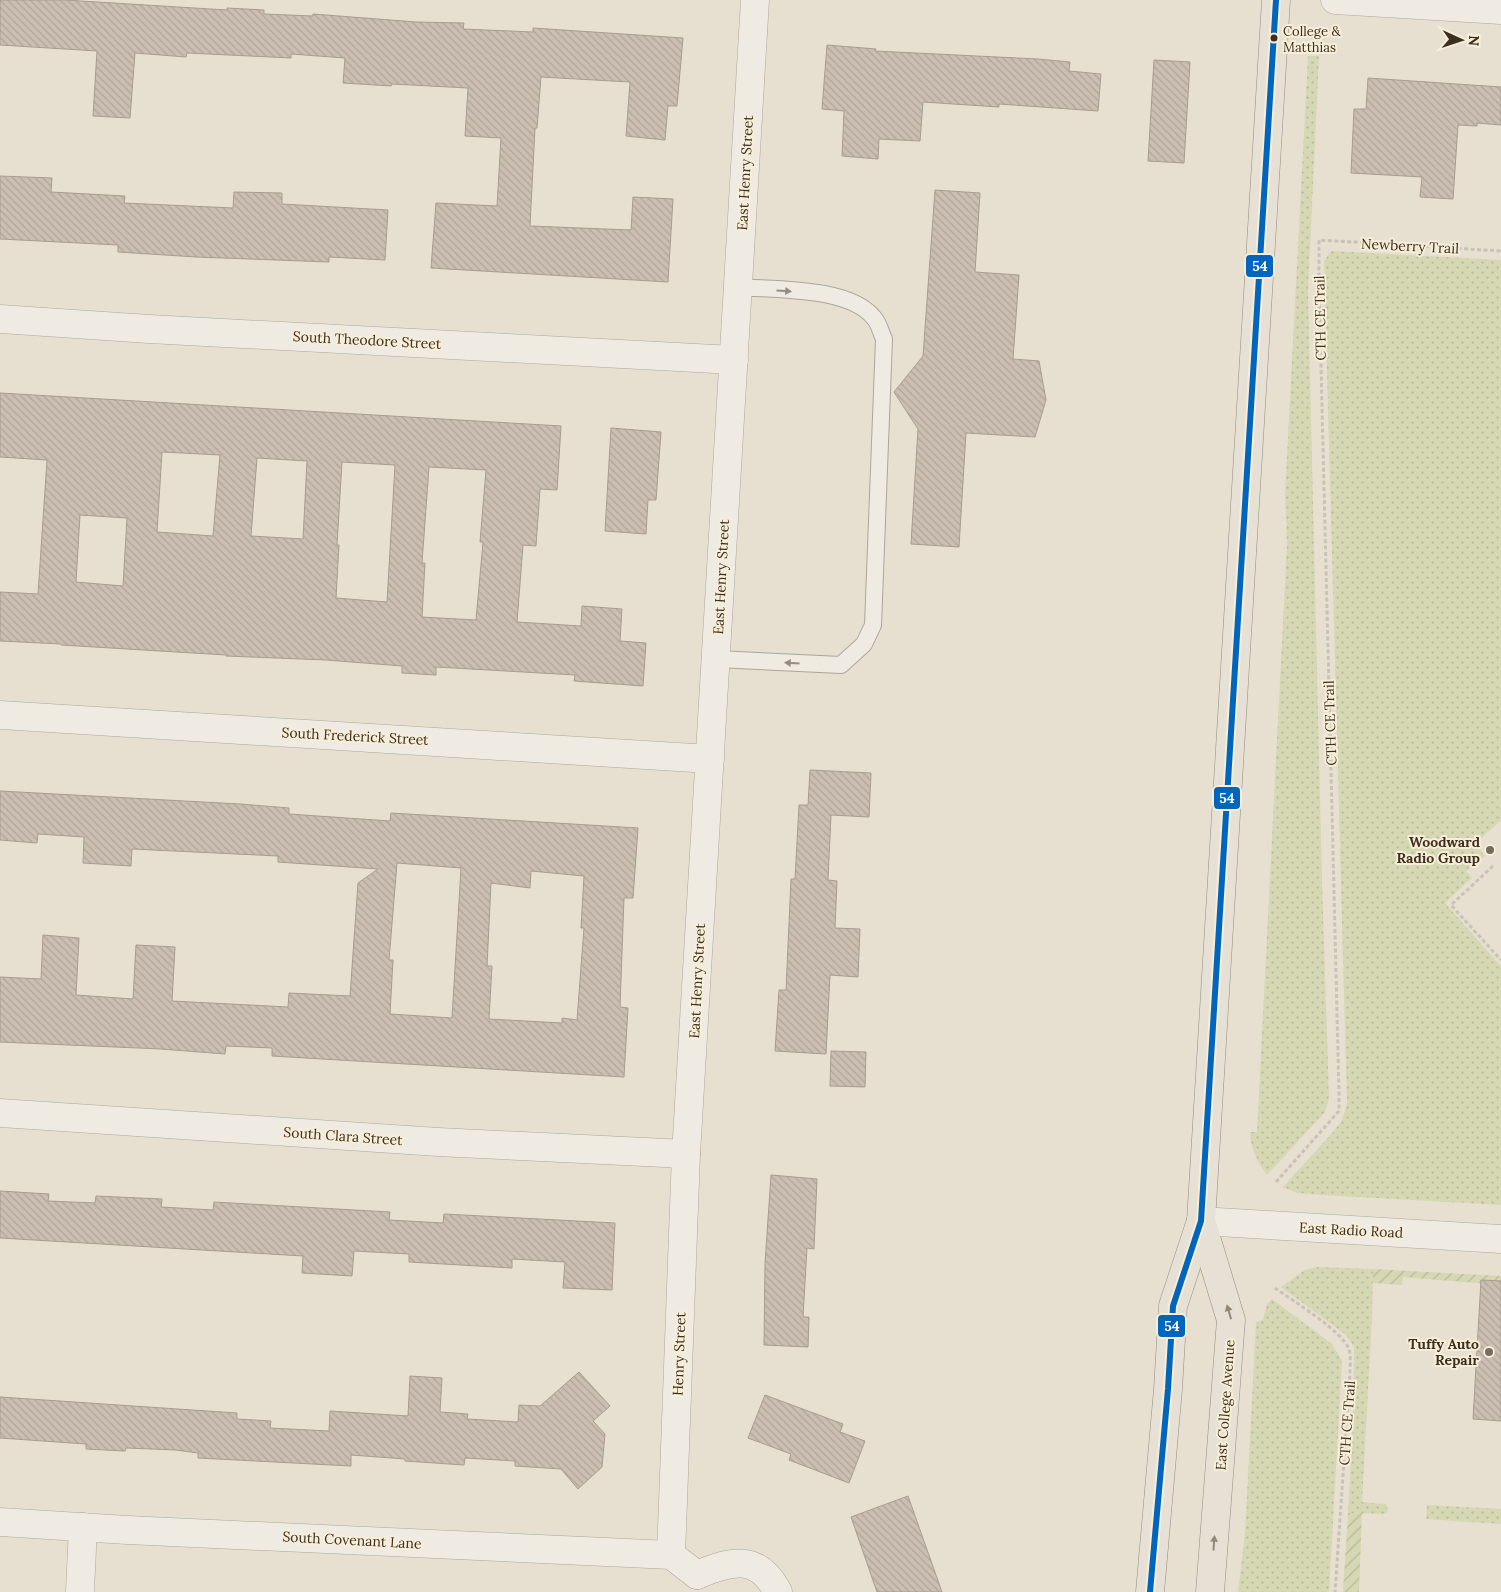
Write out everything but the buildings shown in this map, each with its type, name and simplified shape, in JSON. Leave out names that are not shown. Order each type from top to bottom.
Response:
[{"type":"main road","name":"East College Avenue","points":[[1150,1592],[1168,1389],[1173,1306],[1201,1222],[1276,0]]},
{"type":"main road","name":"East College Avenue","points":[[1201,1222],[1231,1320],[1210,1592]]},
{"type":"street","name":"East Henry Street","points":[[686,1154],[755,0]]},
{"type":"street","points":[[1335,0],[1501,10]]},
{"type":"street","name":"South Theodore Street","points":[[0,319],[149,329],[734,360]]},
{"type":"street","name":"South Frederick Street","points":[[0,715],[710,759]]},
{"type":"street","name":"South Clara Street","points":[[0,1114],[438,1142],[686,1154]]},
{"type":"street","name":"Henry Street","points":[[671,1554],[686,1154]]},
{"type":"street","name":"East Radio Road","points":[[1201,1222],[1501,1239]]},
{"type":"street","name":"South Covenant Lane","points":[[0,1522],[671,1554]]},
{"type":"street","points":[[80,1592],[83,1527]]},
{"type":"street","points":[[671,1554],[697,1583],[717,1566],[740,1563],[760,1568],[772,1581],[778,1592]]},
{"type":"lane","points":[[716,659],[841,665],[864,644],[873,625],[884,339],[874,318],[856,303],[829,294],[739,287]]},
{"type":"path","name":"Newberry Trail","points":[[1319,240],[1501,251]]},
{"type":"path","name":"CTH CE Trail","points":[[1276,1182],[1339,1110],[1340,1094],[1319,240]]},
{"type":"path","points":[[1492,866],[1451,905],[1501,960]]},
{"type":"path","name":"CTH CE Trail","points":[[1275,1288],[1327,1326],[1341,1338],[1349,1350],[1350,1373],[1336,1592]]},
{"type":"green space","points":[[1308,56],[1319,56],[1308,291],[1329,1098],[1325,1112],[1267,1175],[1255,1155],[1250,1132],[1257,1132],[1287,544],[1285,494]]},
{"type":"green space","points":[[1331,251],[1501,260],[1501,820],[1475,844],[1485,856],[1466,871],[1472,878],[1445,903],[1501,966],[1501,1205],[1297,1193],[1283,1187],[1333,1132],[1342,1120],[1347,1104],[1324,261]]},
{"type":"green space","points":[[1318,1267],[1373,1269],[1362,1502],[1386,1504],[1388,1509],[1386,1514],[1348,1513],[1353,1421],[1354,1347],[1346,1335],[1281,1287],[1305,1270]]},
{"type":"green space","points":[[1373,1269],[1501,1276],[1501,1285],[1403,1277],[1402,1285],[1373,1283]]},
{"type":"green space","points":[[1272,1299],[1332,1344],[1342,1361],[1329,1592],[1238,1592],[1245,1533],[1256,1322],[1263,1320],[1267,1304]]},
{"type":"green space","points":[[1427,1505],[1501,1509],[1501,1524],[1426,1519]]},
{"type":"green space","points":[[1348,1513],[1362,1513],[1359,1592],[1343,1592]]},
{"type":"transit line","name":"54","points":[[1150,1592],[1168,1389],[1173,1306],[1201,1221],[1276,0]]},
{"type":"place","name":"College & Matthias","points":[[1274,38]]},
{"type":"place","name":"Woodward Radio Group","points":[[1490,850]]},
{"type":"place","name":"Tuffy Auto Repair","points":[[1489,1352]]}]
